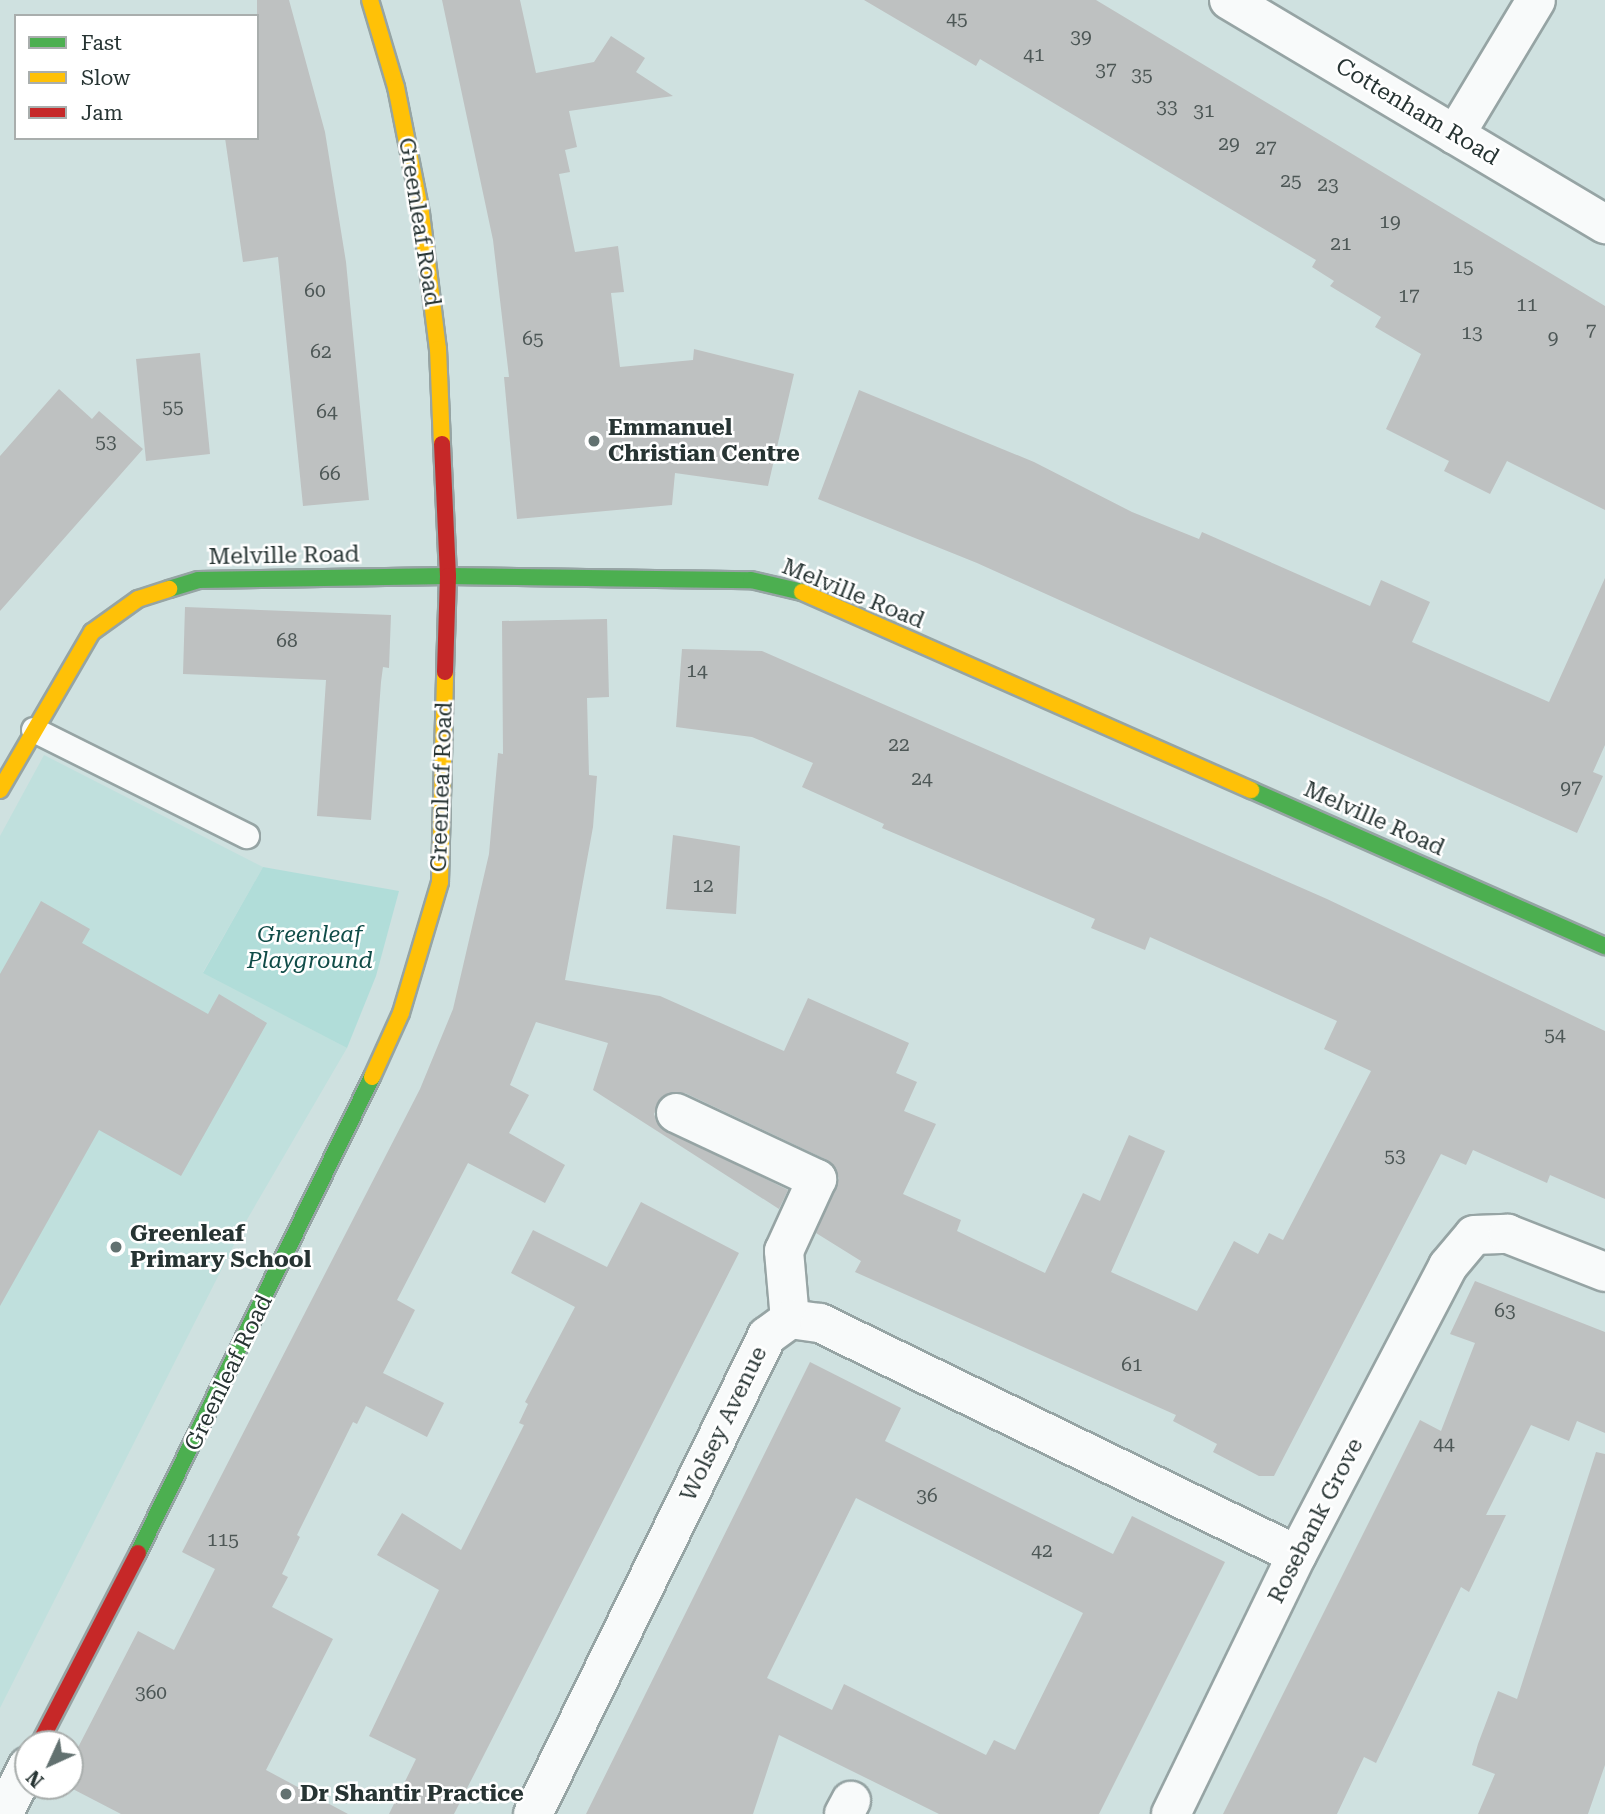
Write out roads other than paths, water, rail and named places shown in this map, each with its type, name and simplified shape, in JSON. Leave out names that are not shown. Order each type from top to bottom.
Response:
[{"type":"street","name":"Greenleaf Road","points":[[46,1730],[231,1370],[401,1013],[440,882],[448,576],[438,349],[421,213],[396,87],[370,0]]},
{"type":"street","name":"Cottenham Road","points":[[1229,0],[1605,224]]},
{"type":"street","points":[[1455,135],[1536,0]]},
{"type":"street","name":"Melville Road","points":[[0,790],[92,632],[138,599],[198,580],[448,576],[751,580],[801,592],[1605,946]]},
{"type":"street","points":[[676,1113],[817,1179],[784,1251],[790,1319],[820,1323],[1297,1555]]},
{"type":"street","name":"Rosebank Grove","points":[[1171,1814],[1297,1555],[1448,1266],[1474,1235],[1508,1234],[1605,1272]]},
{"type":"street","name":"Wolsey Avenue","points":[[533,1814],[767,1336],[790,1319]]},
{"type":"street","points":[[3,1814],[14,1793]]},
{"type":"lane","points":[[34,730],[247,836]]},
{"type":"place","name":"Emmanuel Christian Centre","points":[[594,441]]},
{"type":"place","name":"Greenleaf Primary School","points":[[116,1247]]},
{"type":"place","name":"Dr Shantir Practice","points":[[286,1794]]},
{"type":"park label","name":"Greenleaf Playground","points":[[310,948]]}]
